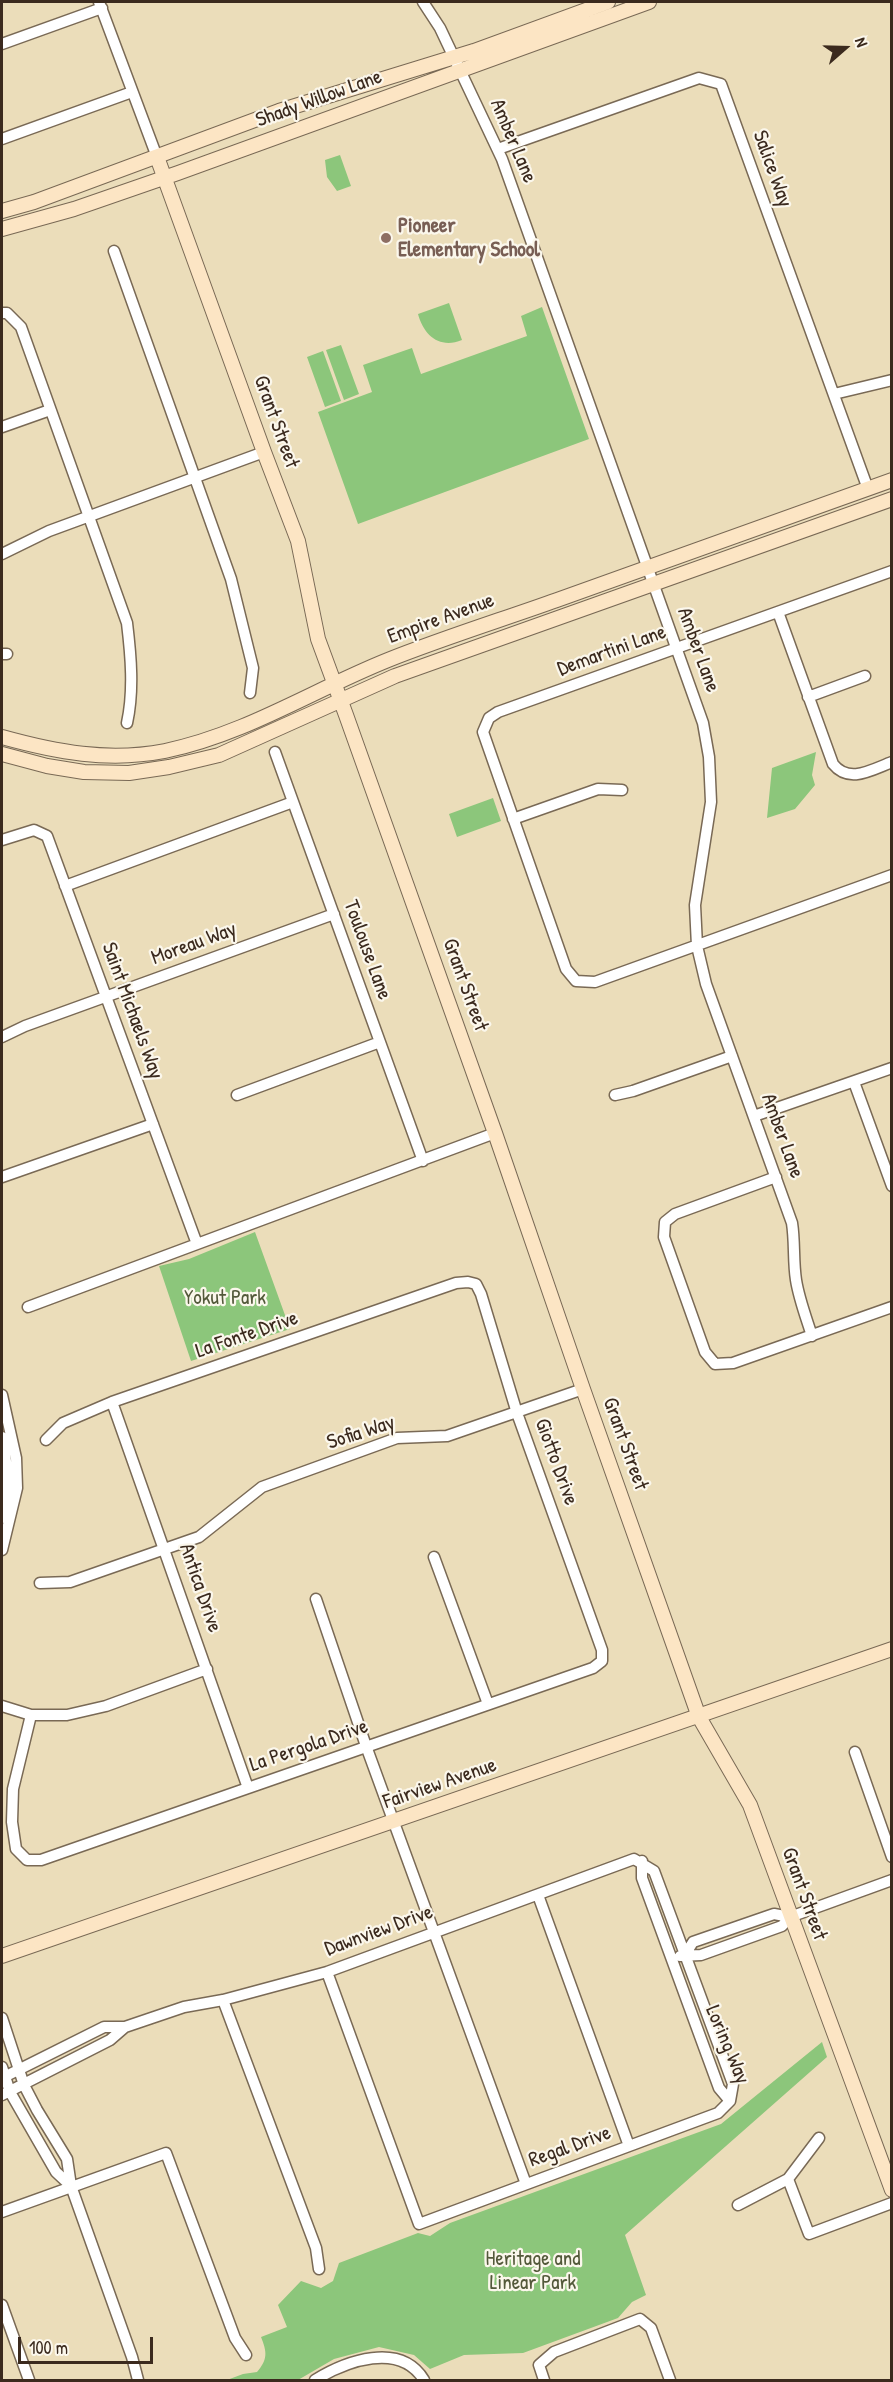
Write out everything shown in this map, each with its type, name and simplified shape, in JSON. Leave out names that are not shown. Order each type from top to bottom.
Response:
[{"type":"street","name":"Amber Lane","points":[[423,2],[440,28],[498,149],[703,723],[709,757],[711,802],[694,905],[697,946],[702,972],[792,1223],[795,1277],[799,1299],[812,1336]]},
{"type":"street","name":"Shady Willow Lane","points":[[2,211],[34,202],[307,101],[454,57],[608,2]]},
{"type":"street","name":"Shady Willow Lane","points":[[2,229],[74,209],[649,2]]},
{"type":"street","points":[[2,44],[100,5],[157,157]]},
{"type":"street","name":"Salice Way","points":[[498,149],[699,78],[721,84],[868,489]]},
{"type":"street","points":[[2,139],[132,92]]},
{"type":"street","name":"Grant Street","points":[[157,157],[298,541],[318,639],[495,1133],[699,1717],[750,1805],[891,2190]]},
{"type":"street","points":[[114,250],[231,579],[253,668],[250,693]]},
{"type":"street","points":[[4,313],[21,327],[127,623],[131,657],[130,708],[127,723]]},
{"type":"street","points":[[834,394],[891,380]]},
{"type":"street","points":[[2,427],[50,410]]},
{"type":"street","points":[[2,554],[49,531],[264,452]]},
{"type":"street","name":"Empire Avenue","points":[[2,737],[48,750],[84,755],[126,756],[164,751],[212,739],[387,661],[891,480]]},
{"type":"street","name":"Empire Avenue","points":[[2,754],[47,766],[84,772],[129,773],[169,767],[219,754],[341,702],[395,676],[891,499]]},
{"type":"street","name":"Demartini Lane","points":[[513,819],[483,732],[489,718],[498,712],[891,572]]},
{"type":"street","points":[[778,612],[833,764],[839,772],[855,775],[891,762]]},
{"type":"street","points":[[808,697],[865,676]]},
{"type":"street","name":"Toulouse Lane","points":[[275,752],[423,1161]]},
{"type":"street","points":[[622,790],[598,789],[513,819],[566,969],[576,981],[595,982],[891,875]]},
{"type":"street","points":[[65,886],[293,802]]},
{"type":"street","name":"Saint Michaels Way","points":[[2,840],[34,830],[47,836],[196,1244]]},
{"type":"street","name":"Moreau Way","points":[[2,1037],[334,914]]},
{"type":"street","points":[[237,1095],[380,1042]]},
{"type":"street","points":[[615,1095],[633,1091],[732,1056]]},
{"type":"street","points":[[754,1116],[891,1068]]},
{"type":"street","points":[[854,1082],[891,1186]]},
{"type":"street","points":[[2,1177],[153,1124]]},
{"type":"street","points":[[28,1306],[495,1133]]},
{"type":"street","points":[[776,1177],[675,1214],[665,1222],[664,1238],[671,1258],[705,1352],[715,1364],[733,1364],[891,1306]]},
{"type":"street","name":"La Fonte Drive","points":[[46,1440],[63,1423],[112,1402],[456,1282],[468,1282]]},
{"type":"street","name":"Giotto Drive","points":[[468,1282],[476,1284],[482,1294],[517,1413],[602,1650],[602,1661]]},
{"type":"street","name":"Sofia Way","points":[[40,1583],[70,1582],[199,1537],[262,1487],[397,1438],[447,1436],[583,1389]]},
{"type":"street","points":[[2,1395],[16,1458],[18,1488],[2,1551]]},
{"type":"street","name":"Antica Drive","points":[[112,1402],[248,1788]]},
{"type":"street","points":[[2,1437],[8,1466],[8,1489],[2,1518]]},
{"type":"street","points":[[434,1557],[488,1704]]},
{"type":"street","points":[[316,1599],[366,1746],[525,2184]]},
{"type":"street","name":"Fairview Avenue","points":[[2,1956],[891,1649]]},
{"type":"street","name":"La Pergola Drive","points":[[31,1714],[13,1789],[12,1822],[16,1849],[27,1860],[41,1860],[593,1668],[602,1661]]},
{"type":"street","points":[[2,1706],[31,1714],[67,1715],[106,1706],[207,1669]]},
{"type":"street","points":[[855,1752],[891,1857]]},
{"type":"street","name":"Dawnview Drive","points":[[2,2074],[19,2069],[104,2027],[125,2027],[184,2007],[223,2000],[327,1972],[538,1895],[623,1861],[634,1858],[642,1862]]},
{"type":"street","name":"Loring Way","points":[[642,1862],[654,1871],[733,2084],[730,2101]]},
{"type":"street","name":"Loring Way","points":[[642,1862],[642,1878],[671,1959],[720,2088],[730,2101]]},
{"type":"street","points":[[671,1959],[685,1955],[693,1942],[774,1914],[790,1917],[891,1880]]},
{"type":"street","points":[[538,1895],[629,2146]]},
{"type":"street","name":"Regal Drive","points":[[327,1972],[419,2224],[717,2113],[730,2101]]},
{"type":"street","points":[[223,2000],[316,2248],[319,2269]]},
{"type":"street","points":[[2,2018],[24,2085],[67,2159],[71,2186],[138,2380]]},
{"type":"street","name":"Dawnview Drive","points":[[6,2093],[110,2040],[125,2027]]},
{"type":"street","points":[[2,2074],[6,2093],[56,2172],[71,2186]]},
{"type":"street","points":[[738,2205],[788,2179],[819,2138]]},
{"type":"street","points":[[2,2212],[166,2153],[235,2338],[246,2355]]},
{"type":"street","points":[[788,2179],[808,2234],[891,2203]]},
{"type":"street","points":[[2,2305],[29,2380]]},
{"type":"street","points":[[544,2380],[539,2365],[554,2352],[640,2319],[651,2328],[670,2380]]},
{"type":"street","points":[[318,2380],[344,2364],[392,2358],[403,2361],[424,2380]]},
{"type":"green space","points":[[340,155],[351,186],[337,191],[327,177],[325,160]]},
{"type":"green space","points":[[449,303],[462,340],[447,343],[434,339],[424,329],[418,314]]},
{"type":"green space","points":[[542,307],[589,439],[358,524],[318,412],[372,392],[363,365],[412,348],[421,374],[527,336],[521,316]]},
{"type":"green space","points":[[341,345],[359,394],[344,400],[326,350]]},
{"type":"green space","points":[[323,351],[341,401],[325,407],[307,357]]},
{"type":"green space","points":[[816,752],[812,775],[815,785],[795,809],[767,818],[772,768]]},
{"type":"green space","points":[[493,798],[501,821],[457,837],[449,814]]},
{"type":"green space","name":"Yokut Park","points":[[255,1232],[290,1329],[191,1361],[159,1266],[189,1259]]},
{"type":"green space","name":"Heritage and Linear Park","points":[[822,2042],[827,2057],[625,2235],[646,2295],[632,2302],[618,2318],[523,2353],[464,2355],[430,2369],[414,2355],[379,2347],[334,2359],[298,2380],[227,2380],[257,2372],[261,2367],[265,2355],[261,2337],[287,2327],[278,2305],[301,2281],[321,2288],[333,2281],[339,2263],[418,2233],[430,2236],[450,2223],[721,2124]]},
{"type":"place","name":"Pioneer Elementary School","points":[[386,238]]}]
